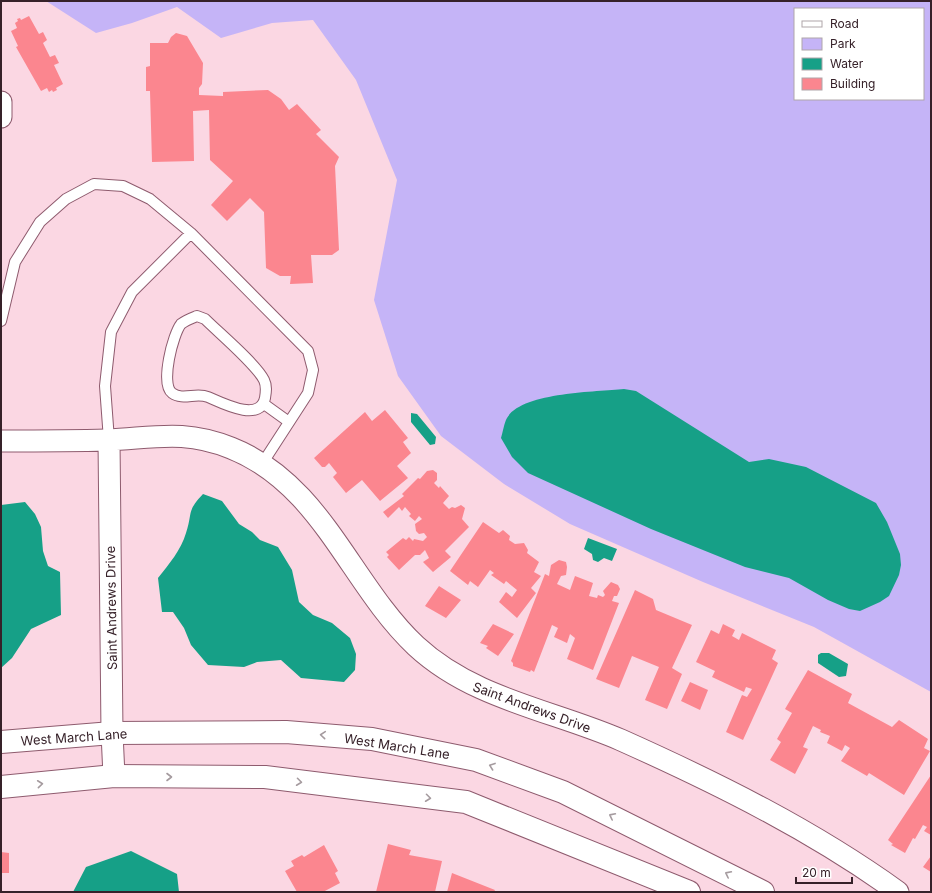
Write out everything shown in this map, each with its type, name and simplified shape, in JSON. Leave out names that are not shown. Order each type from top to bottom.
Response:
[{"type":"main road","name":"West March Lane","points":[[1,742],[112,733],[286,732],[372,739],[476,760],[563,792],[763,892]]},
{"type":"main road","points":[[1,787],[114,776],[265,778],[466,802],[689,892]]},
{"type":"street","points":[[1,102],[1,117]]},
{"type":"street","name":"Saint Andrews Drive","points":[[1,441],[109,440],[160,435],[183,436],[210,441],[234,449],[262,464],[290,485],[316,513],[390,617],[414,644],[436,664],[464,681],[494,694],[618,739],[715,784],[820,840],[898,892]]},
{"type":"street","name":"Saint Andrews Drive","points":[[109,440],[112,733],[114,776]]},
{"type":"lane","points":[[1,321],[15,262],[40,222],[66,198],[94,184],[123,186],[150,199],[191,233],[308,351],[313,370],[308,393],[262,464]]},
{"type":"lane","points":[[109,440],[105,386],[111,332],[132,292],[191,233]]},
{"type":"lane","points":[[197,316],[205,319],[256,370],[264,381],[267,391],[264,404],[257,410],[251,411],[222,403],[204,395],[181,397],[172,393],[167,386],[167,364],[181,325],[188,319],[197,316]]},
{"type":"lane","points":[[264,404],[289,422]]},
{"type":"green space","points":[[46,1],[931,1],[931,692],[814,627],[703,582],[570,524],[504,484],[441,436],[398,376],[374,300],[397,180],[356,80],[313,20],[272,23],[221,38],[177,7],[132,23],[96,33]]},
{"type":"water","points":[[624,389],[636,391],[749,462],[769,459],[806,467],[876,503],[887,522],[900,554],[901,565],[899,575],[889,596],[860,611],[849,609],[828,600],[789,578],[745,567],[651,529],[528,473],[512,457],[501,438],[507,418],[515,409],[528,403],[543,398],[561,395]]},
{"type":"water","points":[[411,413],[417,414],[436,437],[435,444],[430,445],[411,422]]},
{"type":"water","points":[[203,494],[222,501],[239,524],[252,532],[260,540],[278,547],[292,570],[299,602],[313,615],[332,623],[350,638],[356,654],[355,670],[344,682],[301,678],[281,660],[257,662],[244,667],[208,665],[191,645],[184,628],[173,612],[162,612],[158,578],[181,545],[186,533],[192,509]]},
{"type":"water","points":[[25,502],[35,514],[41,527],[43,551],[48,566],[60,572],[61,615],[31,629],[12,658],[1,668],[1,505]]},
{"type":"water","points":[[588,538],[617,549],[612,561],[604,558],[598,562],[593,560],[592,554],[584,549]]},
{"type":"water","points":[[821,653],[829,653],[848,664],[846,676],[839,677],[818,663],[818,655]]},
{"type":"water","points":[[131,851],[177,874],[179,892],[73,892],[86,867]]},
{"type":"building","points":[[29,16],[39,34],[43,32],[47,40],[43,43],[50,57],[55,55],[59,63],[54,65],[63,84],[56,88],[57,90],[53,92],[52,90],[49,92],[47,88],[41,91],[16,47],[18,46],[11,31],[17,28],[15,23],[18,21],[17,19],[20,18],[21,20]]},
{"type":"building","points":[[176,33],[187,36],[203,63],[202,84],[199,88],[199,95],[223,96],[223,92],[268,90],[281,99],[289,110],[297,104],[321,130],[316,134],[339,157],[335,166],[339,250],[332,255],[311,255],[313,283],[290,284],[291,276],[280,276],[266,268],[264,212],[250,198],[227,221],[211,205],[233,181],[210,160],[209,110],[193,111],[194,161],[152,162],[150,91],[146,91],[146,67],[150,66],[150,43],[168,43],[171,37]]},
{"type":"building","points":[[385,410],[408,438],[403,442],[411,453],[397,466],[408,478],[380,501],[362,480],[346,493],[333,477],[337,473],[329,463],[325,467],[322,467],[314,458],[365,412],[372,421]]},
{"type":"building","points":[[433,470],[437,473],[437,480],[434,483],[439,488],[440,486],[449,496],[443,503],[449,509],[461,505],[465,508],[462,519],[469,527],[445,551],[451,557],[433,572],[423,562],[429,558],[425,550],[420,555],[415,555],[399,570],[387,557],[389,555],[386,552],[403,538],[406,540],[409,537],[413,541],[414,539],[423,541],[427,537],[424,533],[419,534],[416,531],[415,524],[422,519],[419,516],[415,521],[409,516],[411,514],[405,507],[402,511],[399,507],[388,518],[383,512],[404,496],[402,494],[418,478],[420,479],[427,471]]},
{"type":"building","points":[[483,522],[499,533],[503,530],[510,536],[509,540],[515,544],[524,543],[528,550],[527,553],[539,562],[534,572],[541,576],[531,588],[536,593],[517,618],[499,602],[506,592],[512,597],[517,590],[506,581],[504,584],[491,575],[494,573],[490,570],[478,587],[470,581],[468,585],[450,571]]},
{"type":"building","points":[[559,560],[566,562],[567,567],[566,575],[561,576],[557,584],[570,590],[575,576],[593,583],[589,596],[597,598],[598,595],[603,597],[605,595],[603,591],[611,582],[618,585],[620,589],[617,596],[614,596],[612,601],[619,603],[593,670],[567,659],[575,638],[570,634],[567,643],[554,637],[558,628],[552,625],[534,672],[531,670],[530,672],[513,666],[511,661],[545,574],[549,576],[551,565]]},
{"type":"building","points":[[439,586],[461,600],[446,618],[425,606]]},
{"type":"building","points":[[635,590],[653,599],[656,610],[692,625],[672,668],[682,674],[667,709],[645,700],[659,667],[632,656],[619,688],[596,679]]},
{"type":"building","points":[[493,624],[514,634],[498,656],[486,648],[488,646],[480,643]]},
{"type":"building","points":[[723,624],[735,630],[732,636],[739,640],[742,633],[776,650],[772,659],[778,663],[743,740],[726,732],[742,695],[747,697],[752,689],[746,687],[744,692],[712,677],[715,671],[696,662],[711,630],[719,634]]},
{"type":"building","points":[[808,670],[852,694],[848,703],[892,727],[899,720],[928,739],[924,748],[930,751],[904,795],[869,773],[867,776],[841,761],[850,748],[845,745],[842,751],[827,743],[830,736],[820,732],[821,730],[813,726],[803,747],[808,749],[795,774],[770,760],[781,742],[777,739],[792,713],[785,709]]},
{"type":"building","points":[[690,682],[708,690],[700,710],[681,701]]},
{"type":"building","points":[[931,775],[931,835],[924,831],[927,827],[923,825],[915,839],[913,838],[905,853],[891,845],[893,844],[888,840]]},
{"type":"building","points":[[388,844],[411,850],[409,855],[442,861],[435,892],[376,892]]},
{"type":"building","points":[[324,845],[338,871],[335,873],[340,883],[323,892],[297,892],[285,871],[294,866],[291,861],[302,855],[304,857]]},
{"type":"building","points":[[1,852],[9,853],[9,873],[1,873]]},
{"type":"building","points":[[931,856],[931,872],[923,867]]},
{"type":"building","points":[[452,873],[495,890],[494,892],[447,892]]}]
